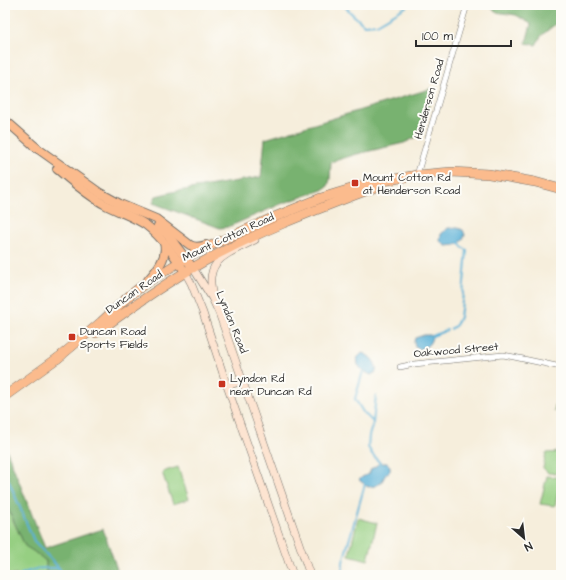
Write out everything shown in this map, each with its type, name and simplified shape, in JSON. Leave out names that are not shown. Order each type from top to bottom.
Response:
[{"type":"highway","name":"Mount Cotton Road","points":[[321,198],[367,184],[417,175],[451,172],[489,174],[535,182],[561,189]]},
{"type":"highway","name":"Mount Cotton Road","points":[[189,270],[231,247],[297,218],[400,178]]},
{"type":"highway","name":"Duncan Road","points":[[57,359],[143,285],[182,261],[248,228],[321,198]]},
{"type":"highway","name":"Duncan Road","points":[[5,396],[147,297],[189,270]]},
{"type":"main road","name":"Mount Cotton Road","points":[[5,120],[57,169],[91,196],[145,225],[164,242],[189,270]]},
{"type":"main road","name":"Mount Cotton Road","points":[[34,146],[104,196],[160,221],[188,244],[194,247],[202,246],[285,208],[304,201],[321,198]]},
{"type":"main road","points":[[56,162],[99,197],[157,225],[167,234],[182,261]]},
{"type":"main road","points":[[218,313],[211,286],[213,268],[218,261],[297,218]]},
{"type":"main road","points":[[143,285],[154,274],[163,258],[166,249],[164,242]]},
{"type":"main road","points":[[189,270],[191,283],[203,313],[293,575]]},
{"type":"main road","name":"Lyndon Road","points":[[189,270],[212,298],[218,313],[310,575]]},
{"type":"main road","points":[[227,386],[242,381]]},
{"type":"street","name":"Henderson Road","points":[[417,175],[467,5]]},
{"type":"street","name":"Oakwood Street","points":[[400,367],[414,364],[503,356],[561,367]]},
{"type":"green space","points":[[490,5],[561,5],[561,23],[558,22],[542,35],[536,45],[526,43],[531,24],[516,15],[495,12]]},
{"type":"green space","points":[[433,88],[423,129],[417,137],[404,143],[331,162],[328,186],[322,190],[281,204],[228,227],[220,228],[153,203],[156,196],[172,192],[261,177],[265,139]]},
{"type":"green space","points":[[561,380],[561,412],[554,411]]},
{"type":"green space","points":[[5,446],[45,548],[103,529],[119,575],[46,575],[46,561],[25,546],[5,502]]},
{"type":"green space","points":[[561,452],[561,474],[548,473],[543,468],[546,453]]},
{"type":"green space","points":[[178,467],[189,499],[173,504],[162,472]]},
{"type":"green space","points":[[547,476],[561,478],[555,506],[540,504]]},
{"type":"green space","points":[[5,503],[25,546],[46,561],[46,575],[5,575]]},
{"type":"green space","points":[[358,518],[377,523],[368,560],[349,555]]},
{"type":"water","points":[[448,228],[458,228],[463,230],[465,235],[460,243],[446,246],[440,241],[441,234]]},
{"type":"water","points":[[424,335],[432,336],[430,343],[420,349],[415,347],[415,338]]},
{"type":"water","points":[[362,353],[375,363],[376,372],[371,375],[363,371],[358,365],[357,358]]},
{"type":"water","points":[[380,463],[387,463],[390,466],[390,471],[386,474],[381,483],[368,487],[359,480],[369,474],[371,469]]},
{"type":"waterway","points":[[344,5],[364,25],[377,24],[409,5]]},
{"type":"waterway","points":[[451,329],[456,325],[460,317],[463,294],[467,250],[462,247],[460,243]]},
{"type":"waterway","points":[[430,337],[447,330]]},
{"type":"waterway","points":[[363,371],[355,399],[363,412],[373,422]]},
{"type":"waterway","points":[[376,395],[373,423],[369,436],[368,447],[380,463],[379,465]]},
{"type":"waterway","points":[[5,472],[34,541],[59,568],[63,575]]},
{"type":"waterway","points":[[343,575],[343,562],[365,484]]},
{"type":"waterway","points":[[20,575],[39,568],[59,568]]},
{"type":"place","name":"Mount Cotton Rd at Henderson Road","points":[[355,183]]},
{"type":"place","name":"Duncan Road Sports Fields","points":[[72,337]]},
{"type":"place","name":"Lyndon Rd near Duncan Rd","points":[[222,384]]}]
